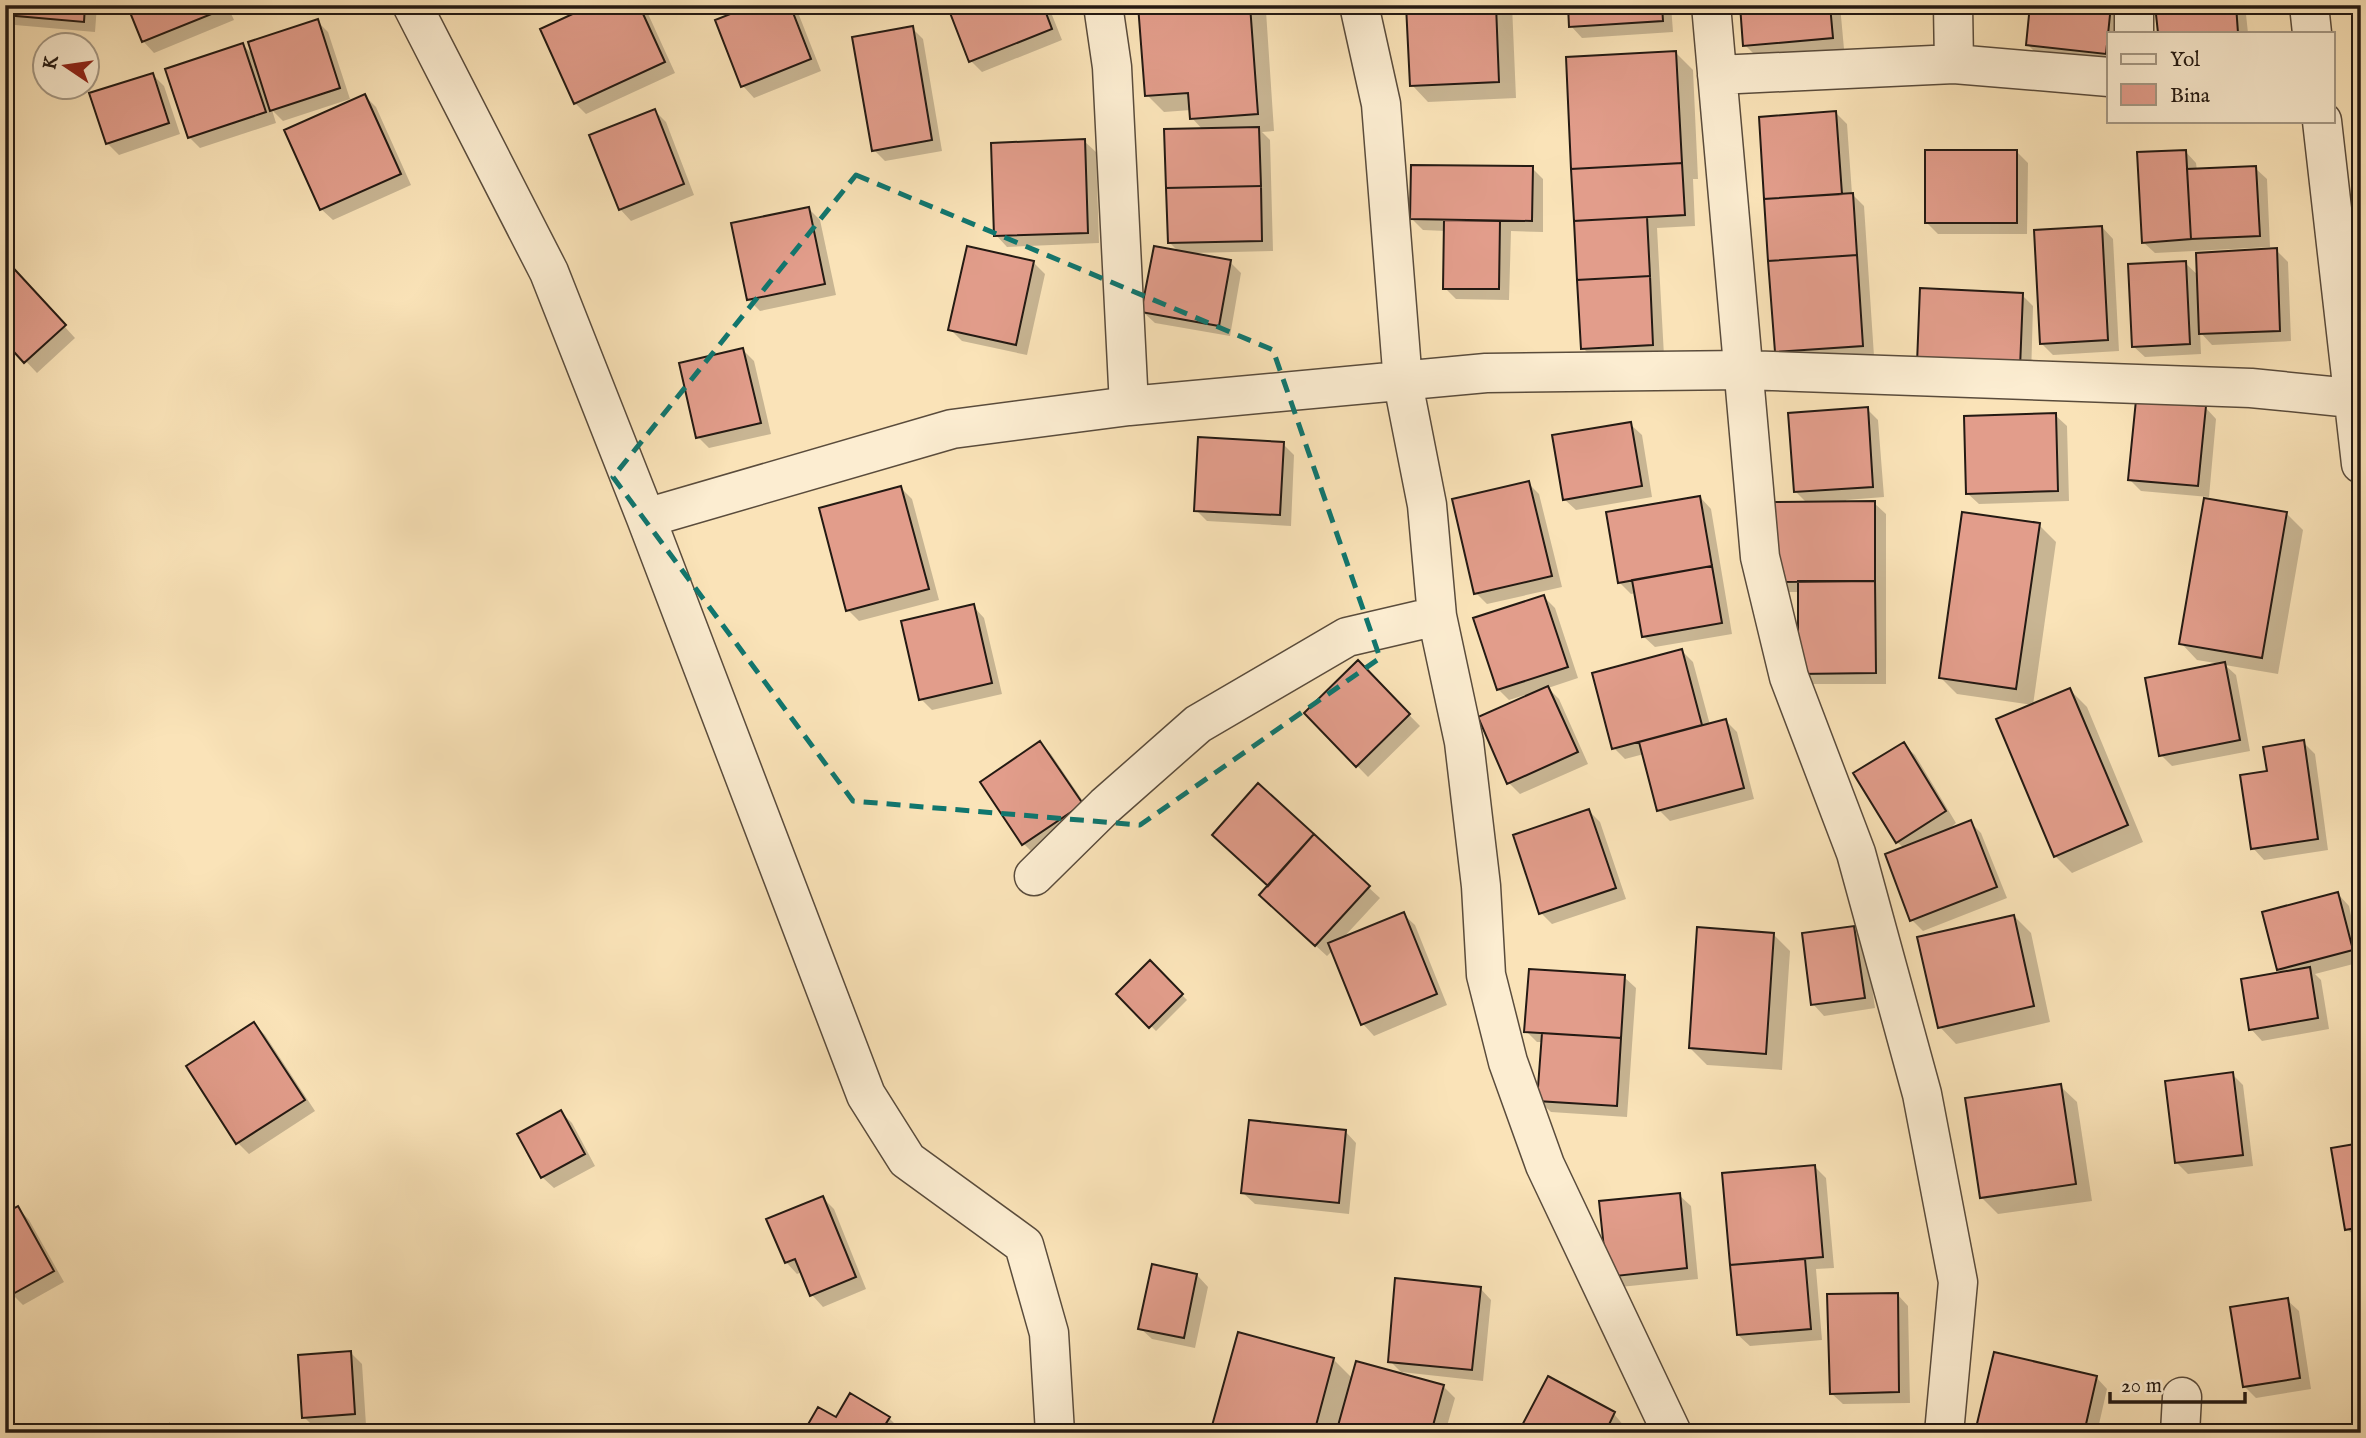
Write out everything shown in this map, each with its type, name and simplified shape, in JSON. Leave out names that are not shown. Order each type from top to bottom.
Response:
[{"type":"street","points":[[412,5],[549,272],[866,1095],[907,1160],[1024,1245],[1049,1334],[1055,1433]]},
{"type":"street","points":[[1103,5],[1112,67],[1129,407]]},
{"type":"street","points":[[1359,5],[1381,104],[1403,383],[1427,505],[1437,616],[1464,742],[1481,886],[1486,975],[1508,1062],[1545,1165],[1672,1433]]},
{"type":"street","points":[[1711,5],[1759,557],[1789,677],[1864,880],[1922,1094],[1958,1282],[1944,1433]]},
{"type":"street","points":[[1953,5],[1954,64]]},
{"type":"street","points":[[2134,5],[2134,32]]},
{"type":"street","points":[[2309,5],[2312,32]]},
{"type":"street","points":[[1717,75],[1954,64],[2107,77]]},
{"type":"street","points":[[2322,122],[2358,399],[2361,464]]},
{"type":"street","points":[[646,518],[953,429],[1129,407],[1486,373],[1743,370],[2251,388],[2358,399]]},
{"type":"street","points":[[1034,876],[1105,806],[1198,724],[1347,638],[1437,616]]},
{"type":"highlighted area","points":[[856,175],[1273,350],[1380,658],[1140,825],[853,801],[613,477]]},
{"type":"building","points":[[5,5],[85,5],[84,22],[5,15]]},
{"type":"building","points":[[127,5],[222,5],[224,9],[142,42]]},
{"type":"building","points":[[592,5],[639,5],[665,62],[574,104],[540,29]]},
{"type":"building","points":[[753,5],[790,5],[811,59],[741,87],[715,20]]},
{"type":"building","points":[[947,5],[1043,5],[1052,29],[969,62]]},
{"type":"building","points":[[1138,5],[1250,5],[1258,114],[1190,119],[1188,93],[1145,96]]},
{"type":"building","points":[[1406,5],[1496,5],[1499,82],[1410,86]]},
{"type":"building","points":[[1568,5],[1662,5],[1663,21],[1569,27]]},
{"type":"building","points":[[1740,5],[1830,5],[1833,38],[1743,46]]},
{"type":"building","points":[[2030,5],[2111,5],[2106,54],[2026,45]]},
{"type":"building","points":[[2155,5],[2236,5],[2238,32],[2158,32]]},
{"type":"building","points":[[318,19],[340,88],[270,111],[248,42]]},
{"type":"building","points":[[913,26],[932,140],[872,151],[852,37]]},
{"type":"building","points":[[243,43],[266,112],[188,138],[165,69]]},
{"type":"building","points":[[1676,51],[1682,163],[1571,169],[1566,57]]},
{"type":"building","points":[[153,73],[169,123],[106,144],[92,102],[102,102],[102,89]]},
{"type":"building","points":[[365,94],[401,174],[320,210],[284,130]]},
{"type":"building","points":[[655,109],[684,184],[619,210],[589,135]]},
{"type":"building","points":[[1836,111],[1842,194],[1764,199],[1759,117]]},
{"type":"building","points":[[1259,127],[1261,186],[1166,188],[1164,129]]},
{"type":"building","points":[[1085,139],[1088,233],[994,236],[991,143]]},
{"type":"building","points":[[1925,150],[2017,150],[2017,223],[1925,223]]},
{"type":"building","points":[[2186,150],[2191,239],[2142,243],[2137,152]]},
{"type":"building","points":[[1682,163],[1685,215],[1574,221],[1571,169]]},
{"type":"building","points":[[1411,165],[1533,166],[1532,221],[1410,219]]},
{"type":"building","points":[[2256,166],[2260,236],[2191,239],[2187,169]]},
{"type":"building","points":[[1261,186],[1262,241],[1168,243],[1166,188]]},
{"type":"building","points":[[1853,193],[1857,255],[1768,261],[1764,199]]},
{"type":"building","points":[[809,207],[825,284],[747,300],[731,223]]},
{"type":"building","points":[[1647,217],[1650,276],[1577,280],[1574,221]]},
{"type":"building","points":[[1444,220],[1500,221],[1499,289],[1443,289]]},
{"type":"building","points":[[2102,226],[2108,340],[2040,344],[2034,230]]},
{"type":"building","points":[[967,246],[1034,261],[1016,345],[948,330]]},
{"type":"building","points":[[1154,246],[1231,260],[1219,326],[1141,312]]},
{"type":"building","points":[[2277,248],[2280,331],[2199,334],[2196,253]]},
{"type":"building","points":[[1857,255],[1863,346],[1775,352],[1768,261]]},
{"type":"building","points":[[5,259],[66,325],[24,363],[5,342]]},
{"type":"building","points":[[2186,261],[2190,344],[2132,347],[2128,264]]},
{"type":"building","points":[[1650,276],[1653,345],[1581,349],[1577,280]]},
{"type":"building","points":[[1920,288],[2023,293],[2020,368],[1917,363]]},
{"type":"building","points":[[743,348],[761,423],[696,438],[679,363]]},
{"type":"building","points":[[2136,400],[2206,406],[2198,486],[2128,480]]},
{"type":"building","points":[[1868,407],[1873,487],[1794,492],[1788,413]]},
{"type":"building","points":[[2056,413],[2058,491],[1966,494],[1964,416]]},
{"type":"building","points":[[1631,422],[1642,486],[1563,500],[1552,435]]},
{"type":"building","points":[[1198,437],[1284,442],[1280,515],[1194,511]]},
{"type":"building","points":[[1529,481],[1552,576],[1474,594],[1452,499]]},
{"type":"building","points":[[901,486],[929,589],[846,611],[819,508]]},
{"type":"building","points":[[1700,496],[1712,566],[1618,583],[1606,512]]},
{"type":"building","points":[[2204,498],[2287,512],[2262,658],[2179,644]]},
{"type":"building","points":[[1875,501],[1875,581],[1773,582],[1772,502]]},
{"type":"building","points":[[1962,512],[2040,523],[2016,689],[1939,678]]},
{"type":"building","points":[[1712,566],[1722,623],[1642,637],[1632,580]]},
{"type":"building","points":[[1798,581],[1875,581],[1876,673],[1798,674]]},
{"type":"building","points":[[1544,595],[1568,667],[1497,690],[1473,618]]},
{"type":"building","points":[[974,604],[992,683],[919,700],[901,621]]},
{"type":"building","points":[[1682,649],[1702,725],[1612,749],[1592,673]]},
{"type":"building","points":[[1358,660],[1410,714],[1356,767],[1304,713]]},
{"type":"building","points":[[2225,662],[2240,740],[2159,756],[2145,678]]},
{"type":"building","points":[[1548,686],[1578,752],[1507,784],[1478,717]]},
{"type":"building","points":[[2070,688],[2128,825],[2054,857],[1996,719]]},
{"type":"building","points":[[1726,719],[1744,788],[1657,811],[1639,742]]},
{"type":"building","points":[[2304,740],[2318,839],[2251,849],[2240,775],[2267,771],[2263,747]]},
{"type":"building","points":[[1040,741],[1083,804],[1022,845],[980,782]]},
{"type":"building","points":[[1904,742],[1946,811],[1896,843],[1853,773]]},
{"type":"building","points":[[1258,783],[1314,834],[1268,886],[1212,835]]},
{"type":"building","points":[[1589,809],[1616,888],[1539,914],[1513,835]]},
{"type":"building","points":[[1971,820],[1997,887],[1910,921],[1885,854]]},
{"type":"building","points":[[1314,834],[1370,886],[1315,946],[1259,895]]},
{"type":"building","points":[[2338,892],[2353,950],[2277,970],[2262,912]]},
{"type":"building","points":[[1404,912],[1437,994],[1361,1025],[1328,943]]},
{"type":"building","points":[[2014,915],[2034,1006],[1938,1028],[1917,937]]},
{"type":"building","points":[[1854,926],[1865,998],[1811,1005],[1802,933]]},
{"type":"building","points":[[1697,927],[1774,933],[1766,1054],[1689,1048]]},
{"type":"building","points":[[1150,960],[1183,994],[1149,1028],[1116,994]]},
{"type":"building","points":[[2310,967],[2318,1018],[2249,1030],[2241,979]]},
{"type":"building","points":[[1529,969],[1625,975],[1621,1038],[1524,1032]]},
{"type":"building","points":[[254,1022],[305,1100],[236,1144],[186,1066]]},
{"type":"building","points":[[1542,1033],[1621,1038],[1617,1106],[1537,1101]]},
{"type":"building","points":[[2233,1072],[2243,1155],[2175,1163],[2165,1081]]},
{"type":"building","points":[[2061,1084],[2076,1184],[1980,1198],[1965,1098]]},
{"type":"building","points":[[561,1110],[585,1154],[541,1178],[517,1134]]},
{"type":"building","points":[[1249,1120],[1346,1130],[1339,1203],[1241,1193]]},
{"type":"building","points":[[2361,1143],[2361,1227],[2345,1230],[2331,1148]]},
{"type":"building","points":[[1815,1165],[1823,1257],[1730,1265],[1722,1173]]},
{"type":"building","points":[[1680,1193],[1687,1268],[1607,1277],[1599,1201]]},
{"type":"building","points":[[823,1196],[856,1277],[810,1296],[795,1259],[785,1263],[766,1219]]},
{"type":"building","points":[[18,1206],[54,1271],[11,1295],[5,1285],[5,1213]]},
{"type":"building","points":[[1805,1259],[1811,1329],[1737,1335],[1730,1265]]},
{"type":"building","points":[[1152,1264],[1197,1274],[1184,1338],[1138,1329]]},
{"type":"building","points":[[1395,1278],[1481,1287],[1472,1370],[1388,1362]]},
{"type":"building","points":[[1898,1293],[1899,1392],[1830,1394],[1827,1294]]},
{"type":"building","points":[[2288,1298],[2300,1378],[2243,1387],[2230,1307]]},
{"type":"building","points":[[1238,1332],[1334,1358],[1314,1433],[1210,1433]]},
{"type":"building","points":[[351,1351],[355,1414],[302,1418],[298,1355]]},
{"type":"building","points":[[1994,1352],[2097,1376],[2084,1433],[1975,1432]]},
{"type":"building","points":[[1356,1361],[1444,1385],[1431,1433],[1336,1433]]},
{"type":"building","points":[[1548,1376],[1615,1412],[1605,1433],[1518,1433]]},
{"type":"building","points":[[850,1393],[890,1417],[880,1433],[803,1433],[818,1407],[836,1417]]},
{"type":"building","points":[[169,1424],[172,1433],[147,1433]]}]
